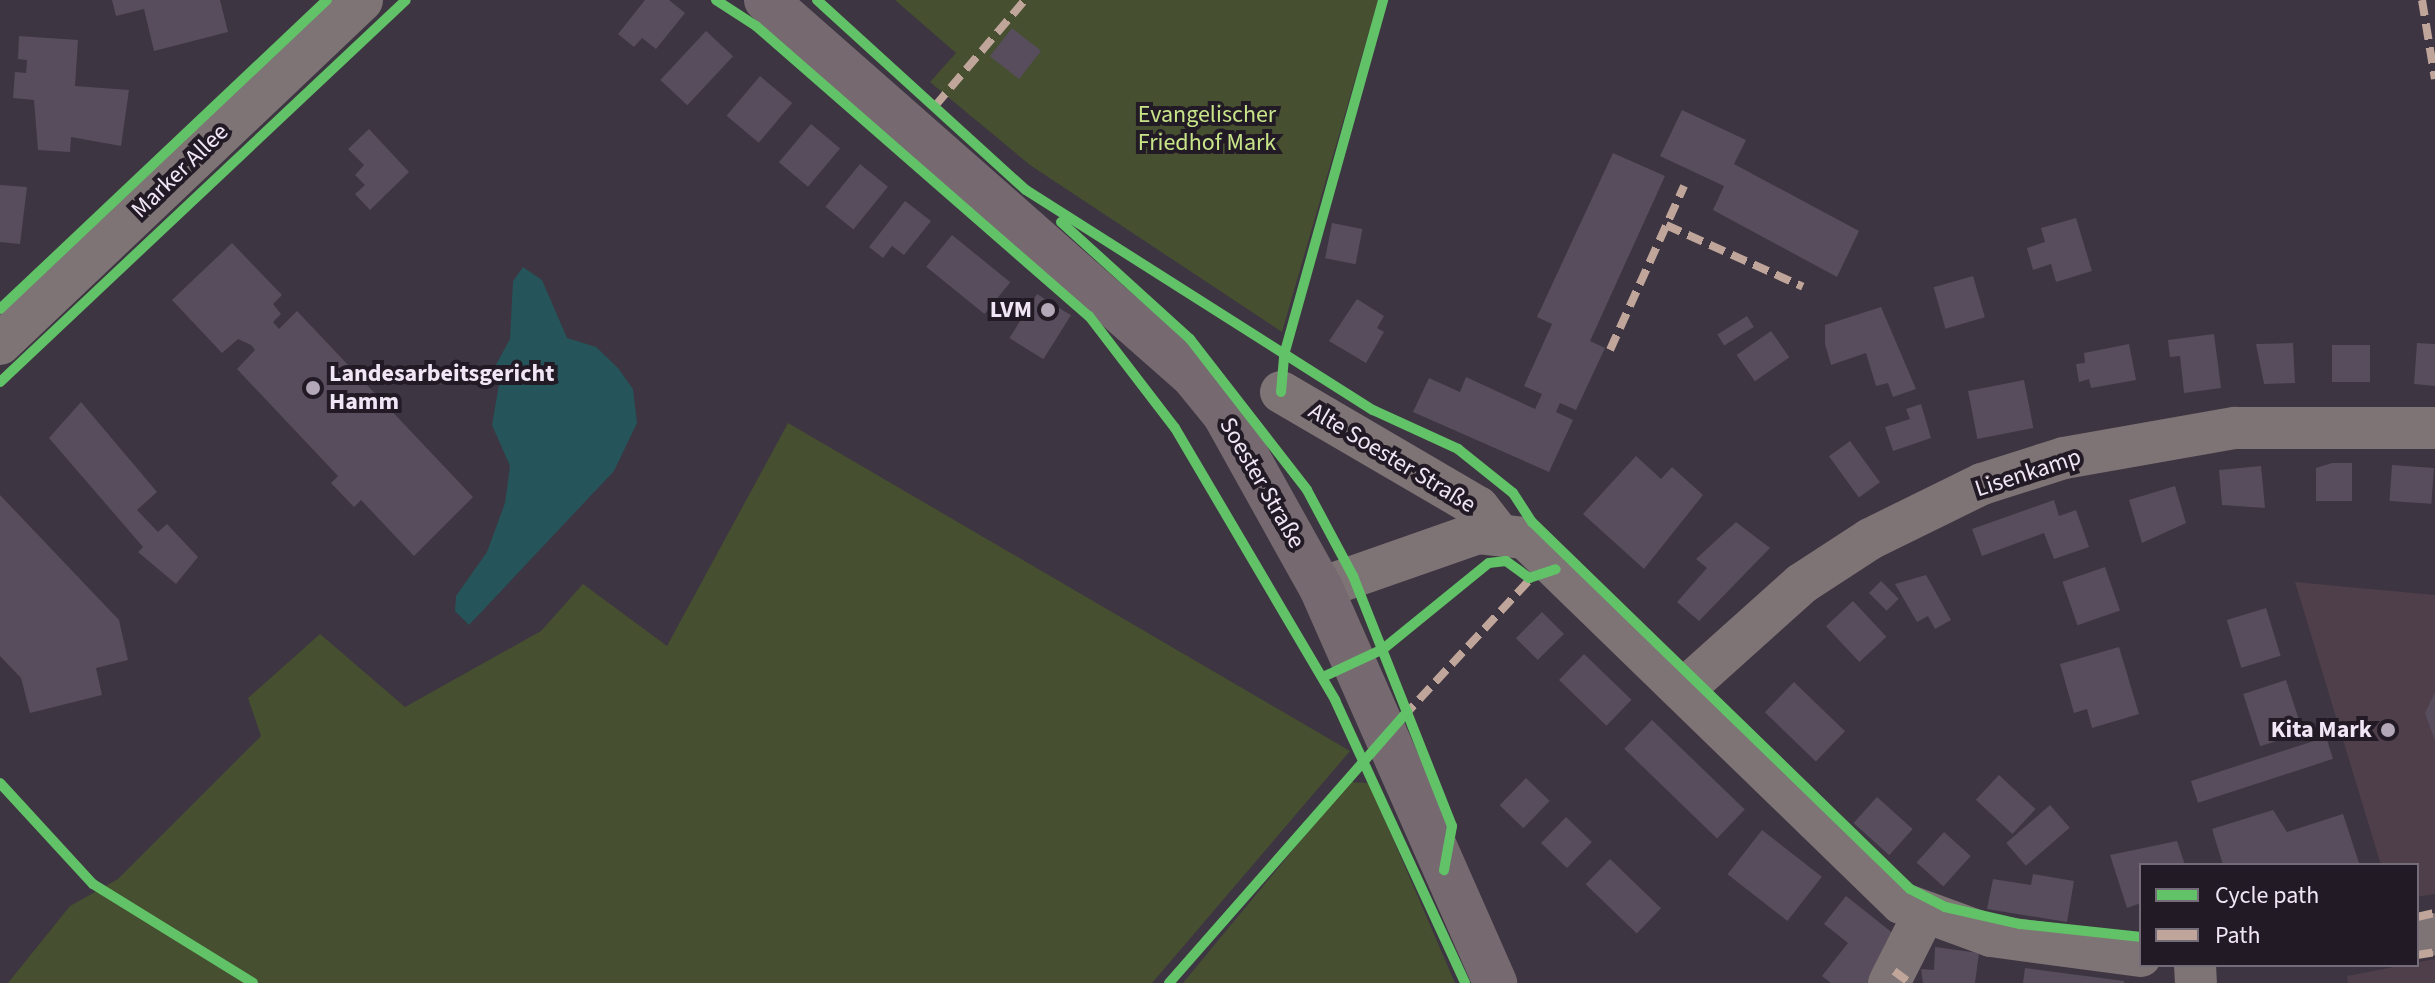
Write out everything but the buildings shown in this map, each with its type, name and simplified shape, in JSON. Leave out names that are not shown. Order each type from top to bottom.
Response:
[{"type":"main road","name":"Soester Straße","points":[[766,0],[1193,376],[1259,467],[1321,588],[1495,983]]},
{"type":"street","name":"Marker Allee","points":[[0,344],[362,0]]},
{"type":"street","name":"Alte Soester Straße","points":[[1281,392],[1478,507],[1497,531]]},
{"type":"street","name":"Lisenkamp","points":[[1683,690],[1801,584],[1870,539],[1982,484],[2064,458],[2235,428],[2435,428]]},
{"type":"street","name":"Alte Soester Straße","points":[[1321,588],[1497,531],[1525,538],[1923,916],[1991,936],[2139,956]]},
{"type":"street","points":[[1889,983],[1923,916]]},
{"type":"shaded area","name":"Kita Mark","points":[[2295,582],[2435,595],[2435,894],[2419,897],[2419,863],[2380,863]]},
{"type":"shaded area","points":[[2435,959],[2435,983],[2348,983],[2347,976],[2394,967],[2419,967],[2419,962]]},
{"type":"green space","name":"Evangelischer Friedhof Mark","points":[[895,0],[1378,0],[1282,332],[1030,165],[930,82],[956,53]]},
{"type":"green space","points":[[788,423],[1350,751],[1152,983],[8,983],[70,906],[118,879],[261,736],[248,698],[320,634],[405,707],[541,631],[583,584],[667,646]]},
{"type":"green space","points":[[1349,782],[1369,783],[1455,983],[1183,983]]},
{"type":"water","points":[[523,267],[542,280],[567,338],[596,347],[618,368],[633,389],[637,423],[614,471],[469,625],[455,611],[456,596],[487,552],[505,503],[510,466],[492,425],[499,384],[492,372],[510,339],[513,281]]},
{"type":"marked path","points":[[935,106],[1025,0]]},
{"type":"marked path","points":[[2422,0],[2435,79]]},
{"type":"marked path","points":[[1610,350],[1684,186]]},
{"type":"marked path","points":[[1666,225],[1803,287]]},
{"type":"marked path","points":[[1403,717],[1533,576]]},
{"type":"marked path","points":[[2419,917],[2435,913]]},
{"type":"marked path","points":[[2419,955],[2435,952]]},
{"type":"marked path","points":[[1894,971],[1910,983]]},
{"type":"cycle path","points":[[0,309],[327,0]]},
{"type":"cycle path","points":[[0,382],[406,0]]},
{"type":"cycle path","points":[[716,0],[756,26],[1089,316],[1175,428],[1335,700],[1465,983]]},
{"type":"cycle path","points":[[817,0],[1026,190],[1373,410],[1458,449],[1513,493],[1532,522],[1910,889],[1945,907],[2020,924],[2139,937]]},
{"type":"cycle path","points":[[1281,392],[1284,355],[1383,0]]},
{"type":"cycle path","points":[[1061,222],[1190,339],[1307,490],[1353,576],[1452,826],[1444,870]]},
{"type":"cycle path","points":[[1323,677],[1383,649],[1489,563],[1506,561],[1529,578],[1556,569]]},
{"type":"cycle path","points":[[1169,983],[1407,712]]},
{"type":"cycle path","points":[[0,783],[93,884],[253,983]]},
{"type":"place","name":"LVM","points":[[1048,310]]},
{"type":"place","name":"Landesarbeitsgericht Hamm","points":[[313,388]]},
{"type":"place","name":"Kita Mark","points":[[2388,730]]}]
